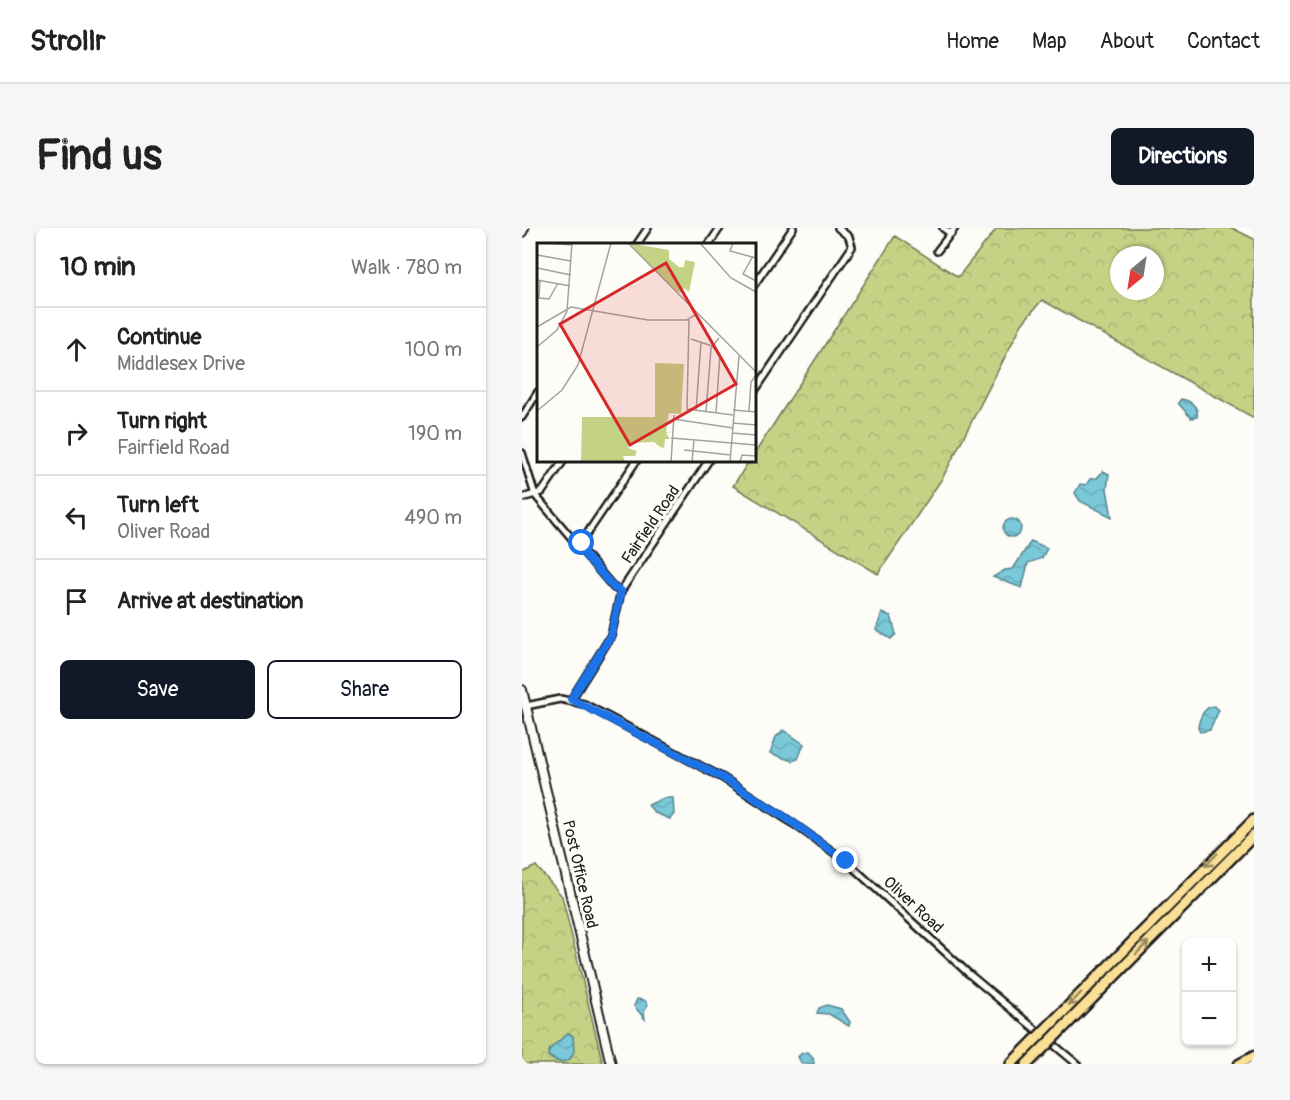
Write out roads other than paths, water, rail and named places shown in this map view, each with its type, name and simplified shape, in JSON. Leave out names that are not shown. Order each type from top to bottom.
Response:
[{"type":"highway","points":[[1011,1064],[1254,820]]},
{"type":"highway","points":[[1028,1064],[1254,835]]},
{"type":"main road","points":[[1239,1064],[1254,1056]]},
{"type":"street","points":[[638,243],[648,228]]},
{"type":"street","points":[[710,243],[720,228]]},
{"type":"street","points":[[756,282],[793,228]]},
{"type":"street","points":[[756,389],[852,247],[853,242],[838,228]]},
{"type":"street","points":[[942,228],[951,234]]},
{"type":"street","points":[[937,251],[955,228]]},
{"type":"street","points":[[522,417],[537,394]]},
{"type":"street","points":[[522,453],[535,495],[614,588],[621,591]]},
{"type":"street","points":[[522,498],[535,495],[547,486],[563,462]]},
{"type":"street","points":[[578,547],[636,462]]},
{"type":"street","name":"Fairfield Road","points":[[571,699],[611,636],[621,591],[708,462]]},
{"type":"street","name":"Post Office Road","points":[[522,690],[611,1064]]},
{"type":"street","points":[[526,706],[571,699]]},
{"type":"street","name":"Oliver Road","points":[[571,699],[723,778],[788,819],[865,877],[964,970],[1077,1064]]},
{"type":"water","points":[[1181,399],[1193,405],[1197,410],[1197,417],[1191,418],[1178,403]]},
{"type":"water","points":[[1103,471],[1109,474],[1107,489],[1112,517],[1080,501],[1075,493],[1080,484],[1086,485],[1090,479],[1097,478]]},
{"type":"water","points":[[1012,519],[1018,522],[1021,528],[1018,534],[1012,537],[1006,534],[1003,528],[1006,522]]},
{"type":"water","points":[[1031,541],[1047,548],[1042,558],[1028,563],[1022,588],[993,577],[1005,570],[1013,569]]},
{"type":"water","points":[[882,613],[891,616],[896,634],[891,639],[876,630]]},
{"type":"water","points":[[1214,706],[1219,710],[1210,730],[1200,732],[1198,728],[1203,714],[1207,708]]},
{"type":"water","points":[[783,730],[804,744],[798,759],[792,761],[770,753],[776,737]]},
{"type":"water","points":[[664,798],[673,798],[674,814],[670,819],[655,813],[648,805]]},
{"type":"water","points":[[637,999],[644,1000],[648,1004],[644,1012],[645,1019],[634,1006]]},
{"type":"water","points":[[827,1005],[841,1009],[850,1022],[849,1026],[829,1014],[817,1013],[819,1008]]},
{"type":"water","points":[[568,1033],[573,1036],[574,1051],[567,1061],[555,1061],[548,1055],[550,1049]]},
{"type":"water","points":[[808,1052],[813,1057],[814,1064],[802,1064],[798,1057]]}]
